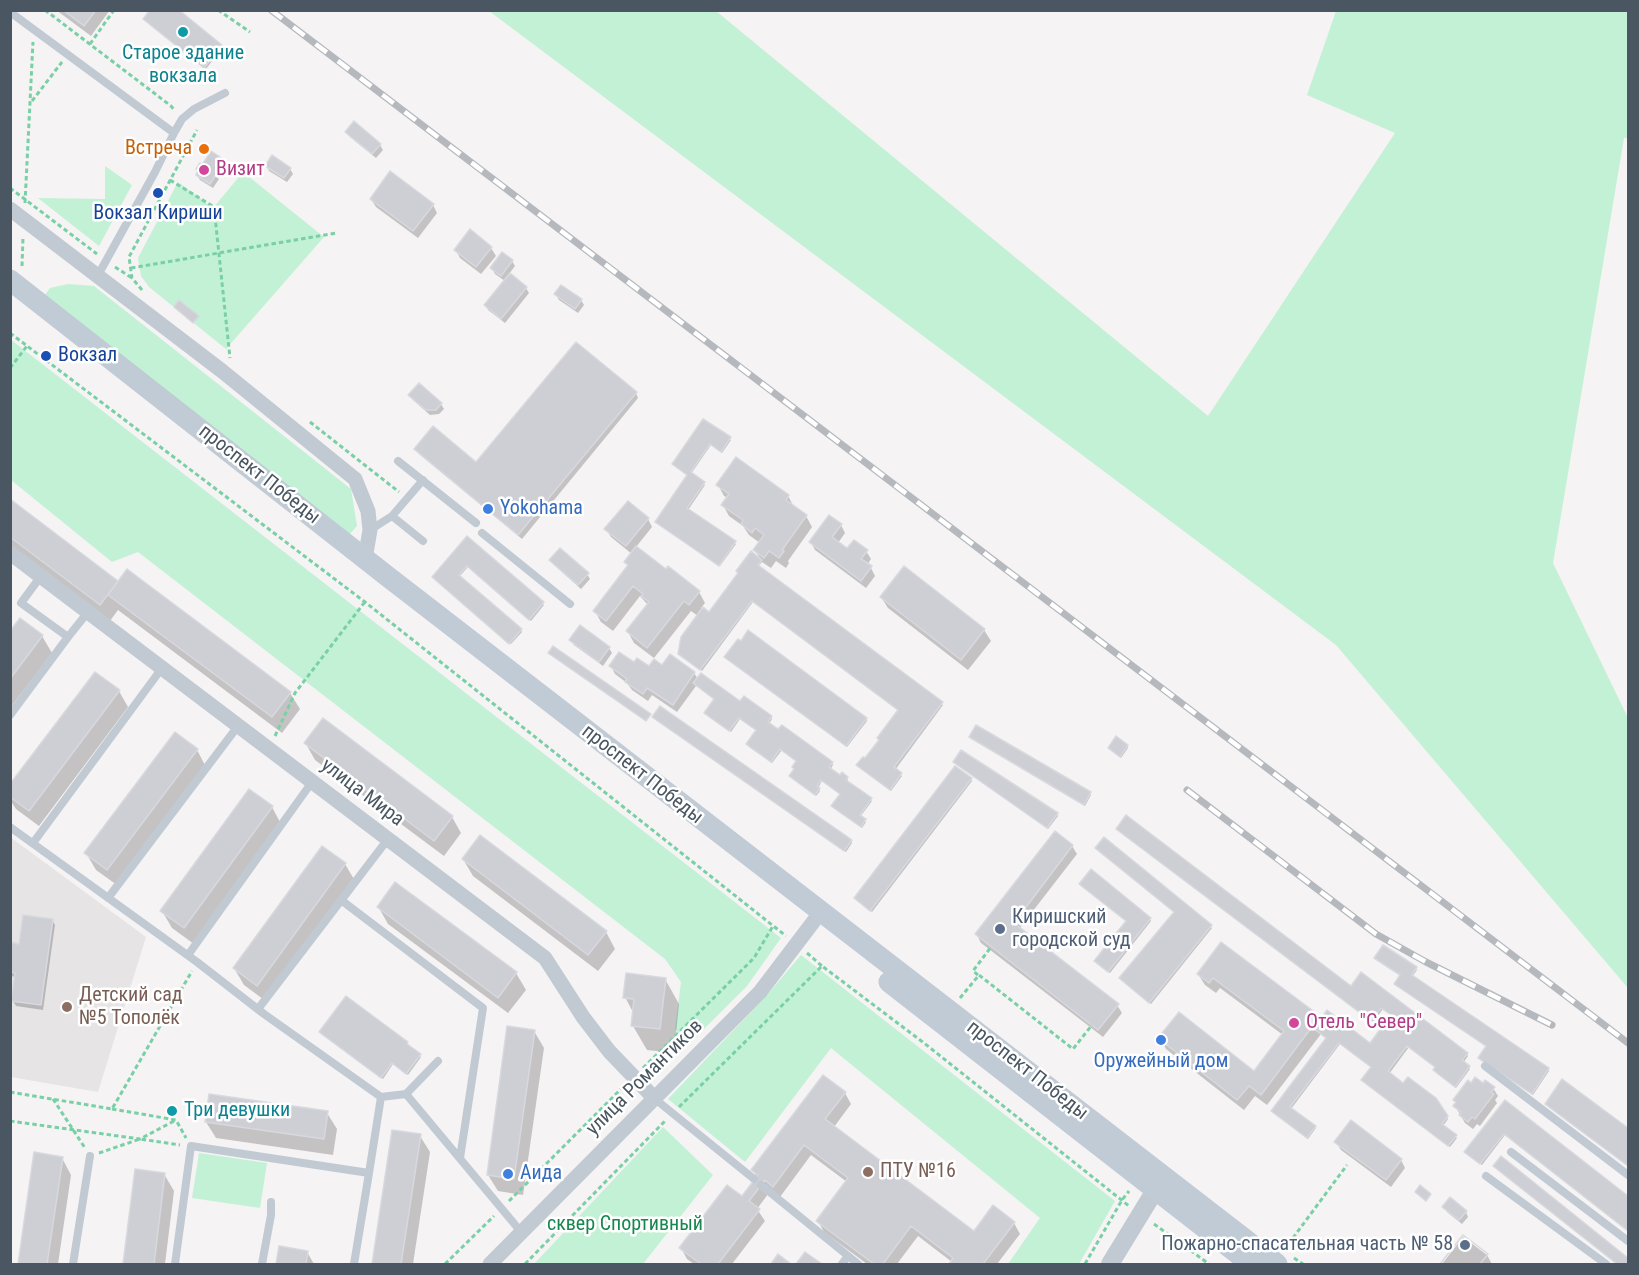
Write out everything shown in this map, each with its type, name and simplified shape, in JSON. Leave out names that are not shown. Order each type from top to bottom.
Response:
[{"type":"main road","name":"проспект Победы","points":[[16,274],[363,561],[816,918]]},
{"type":"main road","name":"проспект Победы","points":[[10,297],[378,587],[816,918],[992,1043],[1152,1182],[1251,1264]]},
{"type":"main road","name":"проспект Победы","points":[[1152,1182],[1280,1257]]},
{"type":"street","points":[[10,209],[222,371],[356,479],[368,511],[370,530],[363,561]]},
{"type":"street","name":"улица Мира","points":[[11,554],[545,958],[583,1017],[609,1051],[655,1099]]},
{"type":"street","name":"улица Романтиков","points":[[490,1264],[760,992],[816,918]]},
{"type":"street","points":[[1110,1264],[1152,1182]]},
{"type":"lane","points":[[10,12],[174,133]]},
{"type":"lane","points":[[97,277],[182,120],[194,109],[225,93]]},
{"type":"lane","points":[[398,461],[476,523]]},
{"type":"lane","points":[[370,530],[392,516],[423,480]]},
{"type":"lane","points":[[392,516],[423,541]]},
{"type":"lane","points":[[482,533],[570,604]]},
{"type":"lane","points":[[41,576],[21,603],[68,637]]},
{"type":"lane","points":[[10,715],[88,612]]},
{"type":"lane","points":[[33,843],[162,668]]},
{"type":"lane","points":[[108,898],[238,726]]},
{"type":"lane","points":[[188,955],[312,782]]},
{"type":"lane","points":[[10,828],[381,1097],[406,1094],[438,1061]]},
{"type":"lane","points":[[258,1009],[388,839]]},
{"type":"lane","points":[[341,900],[483,1008],[460,1158]]},
{"type":"lane","points":[[1485,1066],[1629,1175]]},
{"type":"lane","points":[[406,1094],[522,1233]]},
{"type":"lane","points":[[354,1264],[381,1097]]},
{"type":"lane","points":[[655,1099],[858,1264]]},
{"type":"lane","points":[[175,1264],[190,1146],[369,1173]]},
{"type":"lane","points":[[1511,1152],[1629,1241]]},
{"type":"lane","points":[[73,1264],[90,1156]]},
{"type":"lane","points":[[1486,1176],[1606,1264]]},
{"type":"lane","points":[[262,1264],[271,1215],[271,1202]]},
{"type":"lane","points":[[842,1264],[848,1256]]},
{"type":"path","points":[[45,10],[171,106],[182,120]]},
{"type":"path","points":[[90,44],[114,10]]},
{"type":"path","points":[[218,10],[250,32]]},
{"type":"path","points":[[26,195],[33,29]]},
{"type":"path","points":[[30,103],[68,54]]},
{"type":"path","points":[[132,278],[129,257],[197,130]]},
{"type":"path","points":[[170,180],[214,207],[231,360],[222,353]]},
{"type":"path","points":[[10,188],[99,256]]},
{"type":"path","points":[[131,268],[336,233]]},
{"type":"path","points":[[16,274],[23,236]]},
{"type":"path","points":[[119,269],[132,278],[144,292]]},
{"type":"path","points":[[10,333],[365,602],[773,926],[754,958],[446,1264]]},
{"type":"path","points":[[10,368],[27,346]]},
{"type":"path","points":[[310,422],[407,499]]},
{"type":"path","points":[[269,749],[295,693],[365,602]]},
{"type":"path","points":[[991,946],[973,971],[1073,1049],[1092,1025]]},
{"type":"path","points":[[112,1109],[197,962]]},
{"type":"path","points":[[525,1264],[822,966],[924,1043],[1122,1200]]},
{"type":"path","points":[[961,997],[979,975]]},
{"type":"path","points":[[10,1092],[176,1120]]},
{"type":"path","points":[[53,1099],[90,1156],[140,1139],[176,1120]]},
{"type":"path","points":[[176,1120],[190,1146]]},
{"type":"path","points":[[10,1121],[190,1146]]},
{"type":"path","points":[[1280,1257],[1347,1165]]},
{"type":"path","points":[[1085,1264],[1122,1200],[1152,1182]]},
{"type":"path","points":[[1161,1229],[1209,1264]]},
{"type":"shaded area","name":"Детский сад №5 Тополёк","points":[[10,837],[146,937],[98,1092],[11,1077]]},
{"type":"green space","points":[[489,11],[716,11],[1208,416],[1395,133],[1307,95],[1336,11],[1628,11],[1628,138],[1624,138],[1553,563],[1628,718],[1628,988],[1336,645]]},
{"type":"green space","points":[[105,166],[132,185],[99,246],[38,198],[105,199]]},
{"type":"green space","points":[[243,172],[324,237],[226,349],[149,287],[141,276],[138,258],[178,182],[213,208]]},
{"type":"green space","points":[[68,284],[94,286],[351,489],[357,526],[348,536],[42,299],[50,288]]},
{"type":"green space","points":[[10,339],[781,938],[747,986],[688,1045],[675,1029],[681,982],[665,959],[138,552],[112,562],[11,480]]},
{"type":"green space","points":[[801,955],[1115,1201],[1079,1264],[1008,1264],[1040,1218],[831,1048],[745,1162],[668,1099],[767,995]]},
{"type":"green space","name":"сквер Спортивный","points":[[663,1127],[713,1175],[643,1264],[534,1264]]},
{"type":"green space","points":[[199,1153],[267,1163],[260,1208],[192,1198]]},
{"type":"building","points":[[63,10],[96,10],[84,26]]},
{"type":"building","name":"Старое здание вокзала","points":[[150,10],[179,10],[222,45],[204,68],[143,19]]},
{"type":"building","points":[[354,121],[381,144],[372,154],[345,132]]},
{"type":"building","points":[[211,151],[223,159],[210,184],[196,175],[198,170],[196,169],[200,163],[202,165]]},
{"type":"building","points":[[272,155],[291,168],[284,178],[265,166]]},
{"type":"building","points":[[390,171],[434,204],[413,231],[370,199]]},
{"type":"building","points":[[470,229],[492,247],[476,267],[454,250]]},
{"type":"building","points":[[502,252],[513,260],[501,276],[490,268]]},
{"type":"building","points":[[510,273],[527,287],[501,319],[484,305]]},
{"type":"building","points":[[561,285],[582,299],[575,309],[554,294]]},
{"type":"building","points":[[179,300],[199,316],[193,323],[174,307]]},
{"type":"building","points":[[576,342],[637,392],[518,535],[414,449],[433,426],[476,462]]},
{"type":"building","points":[[419,383],[442,403],[436,410],[426,410],[408,395]]},
{"type":"building","points":[[703,419],[731,437],[721,452],[710,444],[691,472],[705,482],[687,508],[736,541],[719,566],[655,522],[687,475],[672,464]]},
{"type":"building","points":[[736,457],[789,495],[786,500],[807,515],[782,550],[784,551],[779,558],[769,551],[764,558],[753,550],[764,535],[755,528],[752,533],[741,524],[743,520],[721,505],[729,494],[716,485]]},
{"type":"building","points":[[10,499],[118,581],[100,605],[10,537]]},
{"type":"building","points":[[628,501],[649,518],[626,546],[604,529]]},
{"type":"building","points":[[829,515],[842,524],[832,537],[847,548],[854,540],[868,550],[861,559],[872,566],[861,581],[809,542]]},
{"type":"building","points":[[467,536],[544,602],[529,620],[467,566],[459,575],[522,629],[509,644],[432,577]]},
{"type":"building","points":[[636,546],[666,569],[668,566],[700,591],[689,605],[684,601],[647,648],[626,631],[649,602],[633,586],[606,621],[593,611],[628,565],[624,562]]},
{"type":"building","points":[[560,548],[589,573],[578,585],[549,560]]},
{"type":"building","points":[[751,551],[762,560],[758,565],[943,702],[894,767],[902,773],[890,790],[856,765],[863,757],[865,758],[879,740],[877,738],[898,710],[752,601],[700,670],[678,654],[681,637],[703,607],[709,612]]},
{"type":"building","points":[[904,566],[985,629],[961,660],[880,597]]},
{"type":"building","points":[[127,569],[291,692],[272,717],[108,595]]},
{"type":"building","points":[[20,618],[43,635],[10,679],[10,631]]},
{"type":"building","points":[[580,625],[610,647],[599,662],[569,640]]},
{"type":"building","points":[[748,630],[867,718],[846,746],[724,657],[738,639],[741,641]]},
{"type":"building","points":[[553,646],[651,714],[646,721],[548,653]]},
{"type":"building","points":[[619,652],[634,662],[637,658],[649,666],[654,659],[662,665],[670,654],[695,672],[673,705],[647,688],[643,694],[625,682],[627,679],[609,666]]},
{"type":"building","points":[[95,672],[120,690],[29,811],[10,797],[10,784]]},
{"type":"building","points":[[701,673],[740,701],[744,696],[772,716],[768,722],[778,729],[782,725],[833,762],[829,767],[840,775],[842,772],[848,777],[846,780],[872,798],[860,815],[866,819],[861,827],[831,806],[840,794],[821,780],[817,786],[820,788],[815,795],[789,776],[796,761],[780,749],[771,762],[746,744],[756,730],[739,718],[729,731],[704,713],[714,699],[693,683]]},
{"type":"building","points":[[660,706],[852,840],[844,851],[652,717]]},
{"type":"building","points":[[323,718],[453,816],[434,841],[304,743]]},
{"type":"building","points":[[976,725],[1091,792],[1084,805],[969,737]]},
{"type":"building","points":[[175,732],[198,749],[107,870],[84,853]]},
{"type":"building","points":[[1116,736],[1128,745],[1120,757],[1108,748]]},
{"type":"building","points":[[961,750],[1058,813],[1047,828],[953,762]]},
{"type":"building","points":[[955,766],[972,778],[870,911],[854,898]]},
{"type":"building","points":[[249,789],[273,806],[184,928],[160,911]]},
{"type":"building","points":[[1126,815],[1351,986],[1361,972],[1468,1053],[1462,1060],[1470,1066],[1455,1087],[1433,1070],[1435,1067],[1407,1046],[1388,1071],[1403,1083],[1408,1077],[1436,1098],[1448,1116],[1442,1124],[1457,1135],[1448,1146],[1361,1080],[1371,1067],[1339,1043],[1290,1107],[1316,1126],[1307,1138],[1271,1111],[1326,1038],[1314,1029],[1327,1010],[1370,1043],[1391,1015],[1381,1008],[1371,1021],[1116,829]]},
{"type":"building","name":"Киришский городской суд","points":[[1055,831],[1073,845],[1014,923],[1119,1004],[1098,1030],[975,934]]},
{"type":"building","points":[[480,835],[607,931],[588,955],[462,859]]},
{"type":"building","points":[[1104,837],[1212,925],[1149,1003],[1119,978],[1174,912],[1095,848]]},
{"type":"building","points":[[322,846],[346,863],[257,986],[233,968]]},
{"type":"building","points":[[1091,869],[1151,918],[1108,972],[1094,961],[1126,921],[1079,884]]},
{"type":"building","points":[[395,882],[517,972],[498,998],[377,907]]},
{"type":"building","points":[[23,915],[53,919],[41,1005],[11,1001],[15,973],[10,972],[10,942],[19,944]]},
{"type":"building","name":"Отель \"Север\"","points":[[1221,942],[1320,1016],[1261,1095],[1249,1086],[1237,1100],[1158,1038],[1179,1012],[1254,1071],[1284,1031],[1213,978],[1209,983],[1197,974]]},
{"type":"building","points":[[1383,945],[1417,967],[1412,975],[1549,1068],[1532,1094],[1478,1058],[1486,1046],[1394,984],[1400,975],[1374,958]]},
{"type":"building","points":[[626,973],[666,978],[660,1029],[631,1026],[634,999],[623,998]]},
{"type":"building","points":[[346,996],[421,1054],[406,1074],[392,1063],[381,1078],[319,1032]]},
{"type":"building","points":[[507,1026],[535,1030],[514,1179],[487,1175]]},
{"type":"building","name":"ПТУ №16","points":[[823,1075],[846,1092],[825,1119],[974,1231],[993,1205],[1015,1222],[983,1264],[949,1264],[953,1258],[911,1226],[883,1264],[874,1264],[816,1221],[848,1178],[804,1145],[773,1187],[765,1180],[749,1201],[760,1209],[718,1264],[701,1264],[679,1248],[727,1185],[742,1196],[758,1175],[751,1170]]},
{"type":"building","points":[[1475,1077],[1495,1087],[1491,1092],[1494,1094],[1475,1119],[1472,1117],[1468,1122],[1459,1115],[1461,1112],[1453,1106],[1456,1102],[1453,1100],[1468,1080],[1471,1083]]},
{"type":"building","points":[[1562,1079],[1628,1128],[1628,1166],[1545,1104]]},
{"type":"building","points":[[209,1094],[328,1111],[324,1139],[205,1122]]},
{"type":"building","points":[[1505,1100],[1628,1196],[1628,1231],[1504,1134],[1480,1164],[1464,1152]]},
{"type":"building","points":[[1351,1120],[1402,1159],[1386,1180],[1334,1142]]},
{"type":"building","points":[[392,1130],[421,1134],[401,1264],[372,1264]]},
{"type":"building","points":[[34,1152],[63,1157],[47,1264],[18,1264]]},
{"type":"building","points":[[1501,1156],[1628,1258],[1628,1264],[1617,1264],[1493,1166]]},
{"type":"building","points":[[135,1169],[165,1173],[154,1264],[123,1264]]},
{"type":"building","points":[[1420,1185],[1431,1194],[1426,1201],[1415,1192]]},
{"type":"building","points":[[1450,1197],[1467,1211],[1459,1220],[1442,1207]]},
{"type":"building","name":"Пожарно-спасательная часть № 58","points":[[1463,1235],[1488,1254],[1480,1264],[1440,1264]]},
{"type":"building","name":"Пожарно-спасательная часть № 58","points":[[1463,1235],[1488,1254],[1480,1264],[1440,1264]]},
{"type":"building","points":[[279,1246],[308,1251],[306,1264],[276,1264]]},
{"type":"building","points":[[805,1252],[822,1264],[796,1264]]},
{"type":"building","points":[[778,1254],[791,1264],[771,1264]]},
{"type":"railway","points":[[271,10],[1628,1043]]},
{"type":"railway","points":[[1187,790],[1376,934],[1426,962],[1552,1025]]},
{"type":"place","name":"Старое здание вокзала","points":[[183,32]]},
{"type":"place","name":"Встреча","points":[[204,149]]},
{"type":"place","name":"Визит","points":[[204,170]]},
{"type":"place","name":"Вокзал Кириши","points":[[158,193]]},
{"type":"place","name":"Вокзал","points":[[46,356]]},
{"type":"place","name":"Yokohama","points":[[488,509]]},
{"type":"place","name":"Киришский городской суд","points":[[1000,929]]},
{"type":"place","name":"Детский сад №5 Тополёк","points":[[67,1007]]},
{"type":"place","name":"Отель \"Север\"","points":[[1294,1023]]},
{"type":"place","name":"Оружейный дом","points":[[1161,1040]]},
{"type":"place","name":"Три девушки","points":[[172,1111]]},
{"type":"place","name":"ПТУ №16","points":[[868,1172]]},
{"type":"place","name":"Аида","points":[[508,1174]]},
{"type":"place","name":"Пожарно-спасательная часть № 58","points":[[1465,1245]]}]
